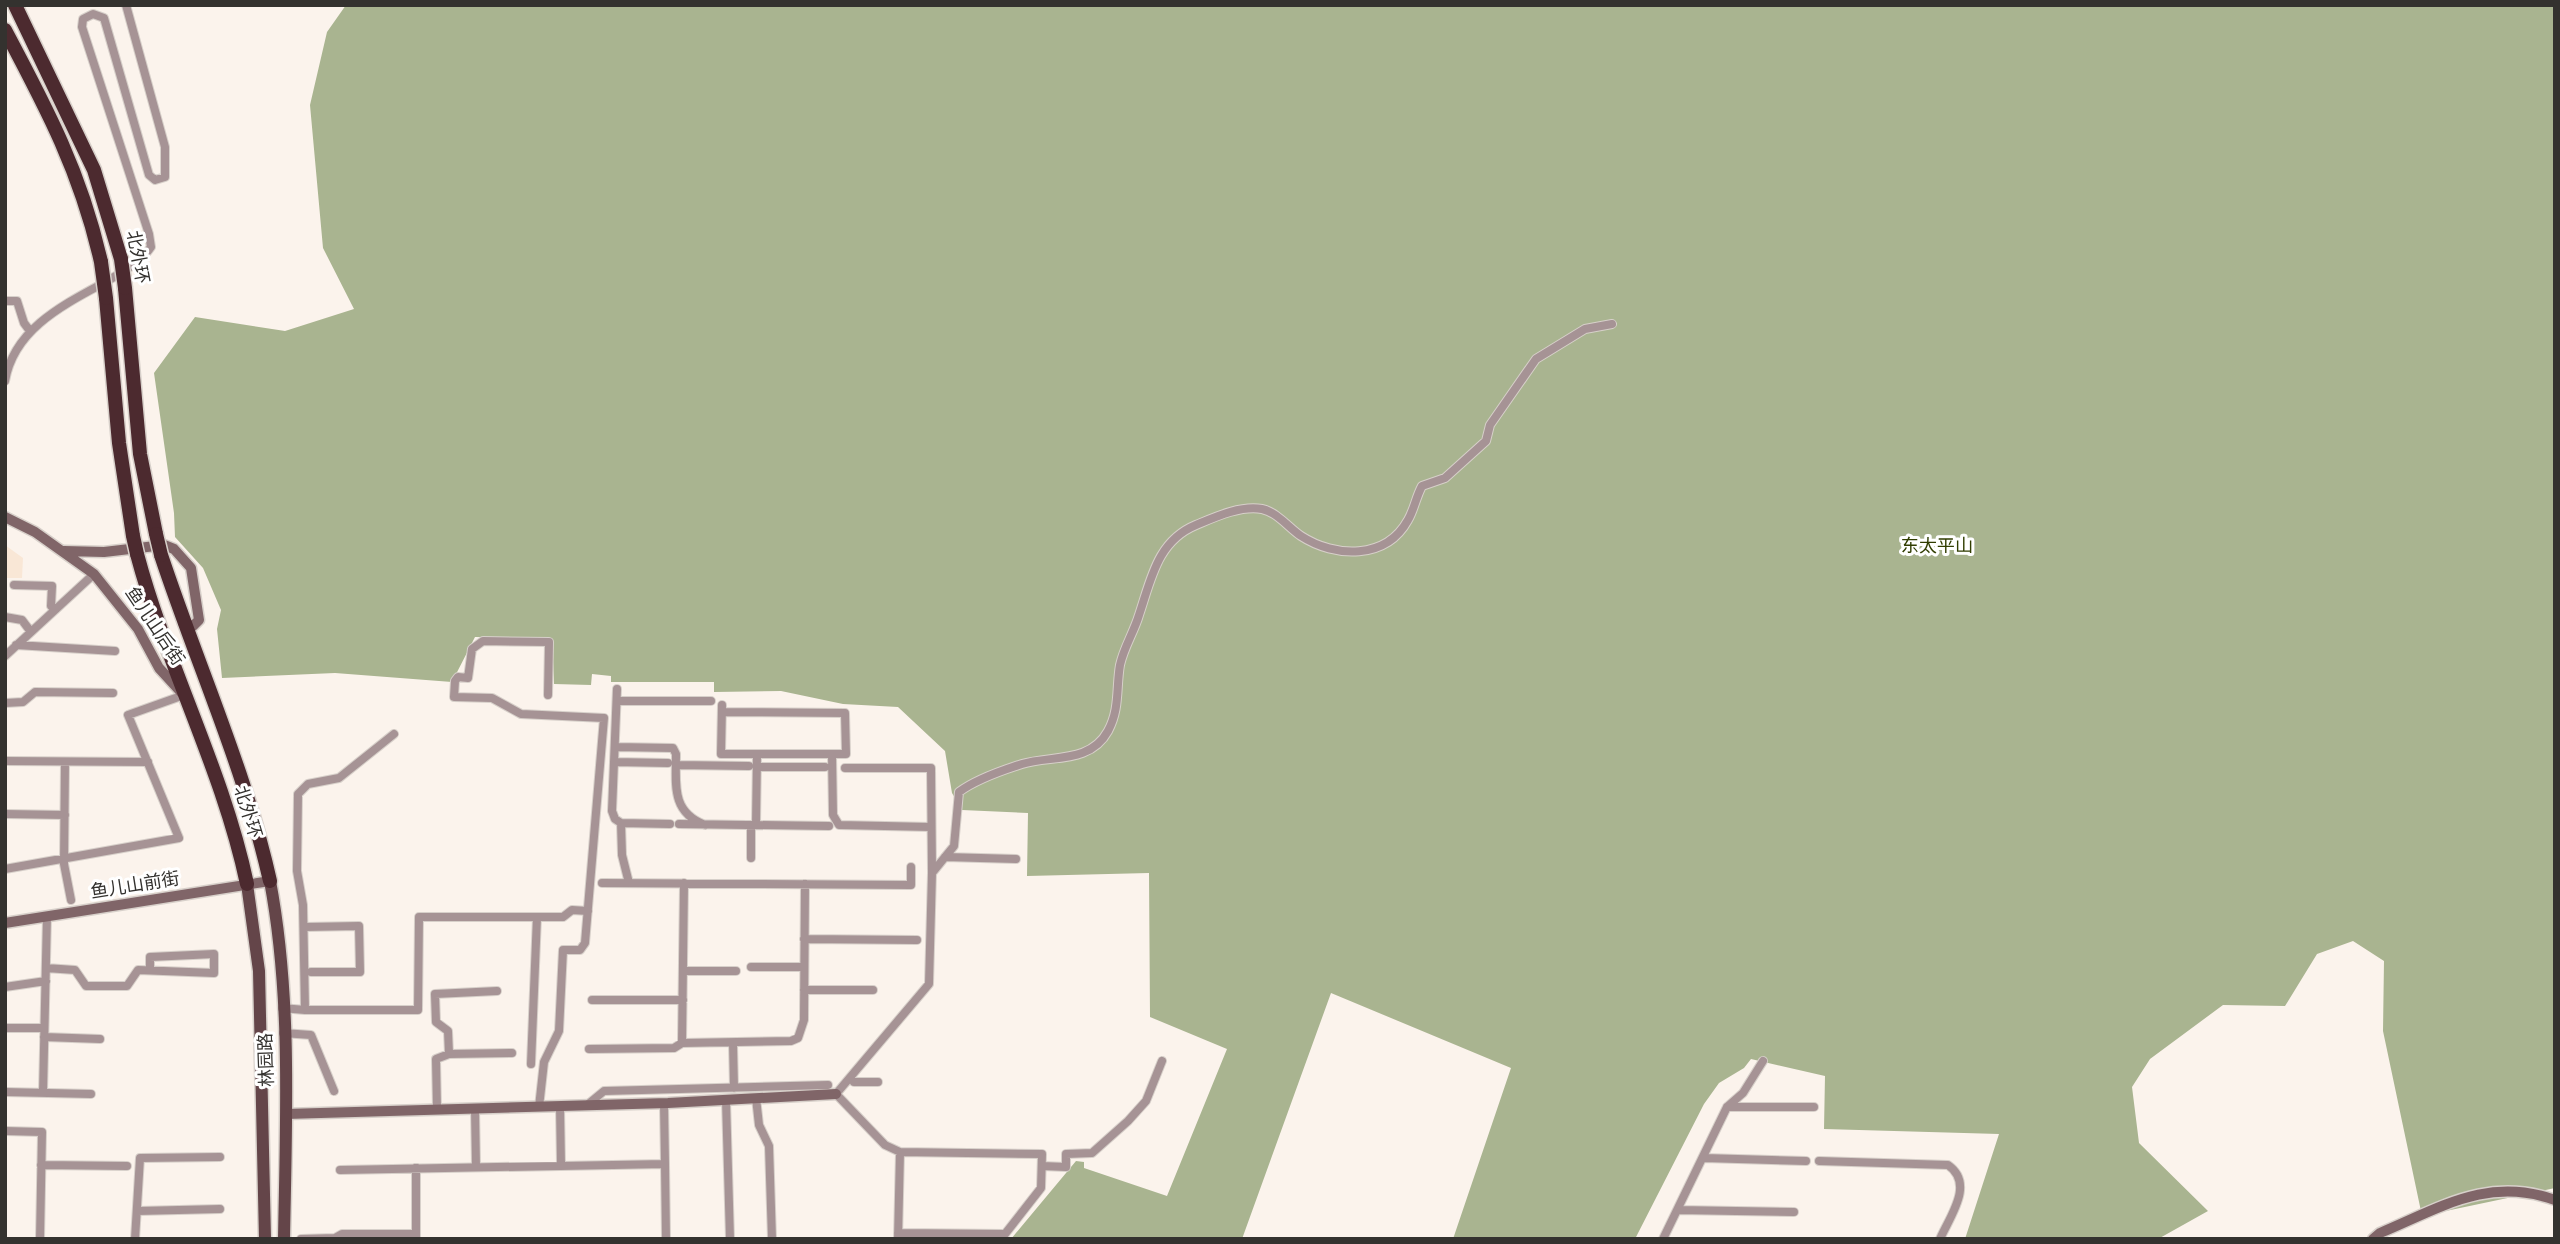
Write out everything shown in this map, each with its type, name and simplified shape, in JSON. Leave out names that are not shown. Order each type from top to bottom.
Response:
[{"type":"highway","name":"北外环","points":[[15,5],[94,170],[121,259],[140,454],[161,555],[183,623],[243,779],[270,881]]},
{"type":"highway","name":"北外环","points":[[5,30],[66,146],[90,214],[106,298],[119,443],[137,554],[157,627],[226,803],[247,884]]},
{"type":"main road","name":"林园路","points":[[270,881],[275,911],[283,1033],[286,1114],[284,1239]]},
{"type":"main road","name":"林园路","points":[[247,884],[260,971],[265,1239]]},
{"type":"street","points":[[5,381],[17,346],[30,331],[87,292],[135,265],[150,247],[149,234],[82,27],[83,19],[93,13],[104,18],[149,175],[155,180],[165,177],[166,147],[126,5]]},
{"type":"street","points":[[5,301],[17,301],[24,323],[30,331]]},
{"type":"street","points":[[932,873],[954,846],[959,792],[1023,764],[1087,752],[1107,732],[1117,706],[1121,661],[1150,577],[1171,540],[1193,526],[1248,508],[1264,509],[1305,538],[1330,548],[1360,553],[1380,549],[1408,521],[1422,486],[1445,478],[1486,441],[1490,425],[1536,359],[1586,329],[1612,324]]},
{"type":"street","name":"鱼儿山后街","points":[[5,517],[64,551],[94,575],[138,629],[159,668],[184,695]]},
{"type":"street","name":"鱼儿山后街","points":[[64,551],[104,552],[164,545],[174,549],[191,568],[198,620],[192,626],[183,623]]},
{"type":"street","points":[[9,651],[94,575]]},
{"type":"street","points":[[14,585],[52,586],[51,606],[55,610]]},
{"type":"street","points":[[5,617],[22,620],[31,632]]},
{"type":"street","points":[[539,1107],[544,1062],[559,1031],[563,950],[584,948],[604,718],[521,714],[492,698],[454,696],[454,681],[458,677],[468,678],[472,649],[483,641],[549,642],[548,695]]},
{"type":"street","points":[[9,651],[115,651]]},
{"type":"street","points":[[617,689],[612,811],[615,819],[621,823],[830,826]]},
{"type":"street","points":[[5,703],[23,702],[34,692],[113,693]]},
{"type":"street","points":[[5,869],[179,838],[128,715],[184,695]]},
{"type":"street","points":[[617,701],[711,701]]},
{"type":"street","points":[[722,709],[845,713],[846,754],[832,754],[721,754],[722,709]]},
{"type":"street","points":[[305,1010],[304,927],[297,871],[298,794],[308,784],[339,778],[394,734]]},
{"type":"street","points":[[615,747],[673,748],[672,764],[678,803],[689,817],[705,825]]},
{"type":"street","points":[[832,754],[833,814],[839,825],[931,827]]},
{"type":"street","points":[[751,858],[754,825],[753,766],[757,755]]},
{"type":"street","points":[[5,761],[148,762]]},
{"type":"street","points":[[65,762],[64,858],[71,900]]},
{"type":"street","points":[[614,762],[825,767]]},
{"type":"street","points":[[286,1114],[664,1103],[836,1094],[929,984],[931,768],[845,768]]},
{"type":"street","points":[[5,814],[65,815]]},
{"type":"street","points":[[621,823],[622,855],[629,883]]},
{"type":"street","points":[[945,858],[1016,859]]},
{"type":"street","points":[[602,883],[911,884],[911,867]]},
{"type":"street","name":"鱼儿山前街","points":[[5,923],[270,881]]},
{"type":"street","points":[[682,1043],[684,883]]},
{"type":"street","points":[[589,1049],[674,1048],[682,1043],[791,1041],[798,1038],[803,1028],[805,884]]},
{"type":"street","points":[[282,1008],[418,1010],[419,917],[563,917],[572,910],[588,911]]},
{"type":"street","points":[[43,1093],[47,916]]},
{"type":"street","points":[[531,1064],[537,917]]},
{"type":"street","points":[[304,927],[359,926],[360,972],[311,972]]},
{"type":"street","points":[[804,939],[917,940]]},
{"type":"street","points":[[46,968],[75,970],[86,986],[127,986],[133,982],[135,971],[214,973],[214,954],[150,957],[150,970]]},
{"type":"street","points":[[751,967],[804,967]]},
{"type":"street","points":[[683,971],[736,971]]},
{"type":"street","points":[[5,987],[46,981]]},
{"type":"street","points":[[804,990],[873,990]]},
{"type":"street","points":[[449,1054],[448,1031],[436,1022],[435,994],[497,991]]},
{"type":"street","points":[[592,1000],[683,1000]]},
{"type":"street","points":[[5,1028],[100,1039]]},
{"type":"street","points":[[283,1033],[311,1035],[334,1091]]},
{"type":"street","points":[[733,1043],[734,1088]]},
{"type":"street","points":[[437,1109],[436,1059],[449,1054],[512,1053]]},
{"type":"street","points":[[1042,1166],[1066,1167],[1066,1154],[1091,1153],[1128,1121],[1146,1101],[1162,1061]]},
{"type":"street","points":[[1663,1239],[1727,1107],[1743,1093],[1763,1061]]},
{"type":"street","points":[[854,1082],[873,1082],[860,1066]]},
{"type":"street","points":[[587,1105],[604,1091],[828,1085]]},
{"type":"street","points":[[5,1092],[91,1094]]},
{"type":"street","points":[[836,1094],[884,1145],[900,1152],[1042,1154],[1041,1188],[1005,1234],[898,1236],[900,1152]]},
{"type":"street","points":[[756,1098],[760,1125],[769,1146],[772,1239]]},
{"type":"street","points":[[726,1100],[730,1239]]},
{"type":"street","points":[[664,1103],[666,1239]]},
{"type":"street","points":[[560,1106],[561,1166]]},
{"type":"street","points":[[1727,1107],[1814,1107]]},
{"type":"street","points":[[475,1108],[476,1167]]},
{"type":"street","points":[[5,1131],[42,1132],[40,1239]]},
{"type":"street","points":[[135,1239],[140,1158],[220,1157]]},
{"type":"street","points":[[1704,1158],[1806,1161]]},
{"type":"street","points":[[1819,1161],[1948,1165],[1957,1172],[1961,1180],[1960,1196],[1940,1239]]},
{"type":"street","points":[[340,1170],[665,1164]]},
{"type":"street","points":[[41,1165],[127,1166]]},
{"type":"street","points":[[301,1239],[335,1238],[342,1234],[416,1236],[416,1168]]},
{"type":"street","points":[[2374,1239],[2380,1233],[2462,1197],[2511,1190],[2555,1200]]},
{"type":"street","points":[[137,1211],[220,1209]]},
{"type":"street","points":[[1678,1210],[1794,1212]]},
{"type":"shaded area","points":[[5,545],[23,558],[22,578],[5,578]]},
{"type":"green space","name":"东太平山","points":[[346,5],[2555,5],[2555,1188],[2422,1216],[2383,1031],[2384,961],[2353,941],[2317,954],[2285,1006],[2223,1005],[2150,1059],[2132,1087],[2139,1143],[2208,1211],[2158,1239],[1965,1239],[1999,1134],[1824,1129],[1825,1076],[1751,1059],[1744,1068],[1719,1083],[1704,1104],[1635,1239],[1453,1239],[1511,1068],[1331,993],[1242,1239],[1011,1239],[1076,1161],[1084,1162],[1084,1168],[1167,1196],[1227,1049],[1150,1017],[1149,873],[1027,876],[1028,813],[962,810],[952,793],[945,751],[898,707],[843,704],[781,691],[714,692],[714,682],[611,682],[611,676],[592,674],[591,685],[554,684],[552,638],[475,637],[452,682],[335,673],[222,678],[217,629],[221,610],[203,568],[175,537],[154,373],[195,317],[285,331],[354,309],[323,248],[310,105],[327,32]]}]
